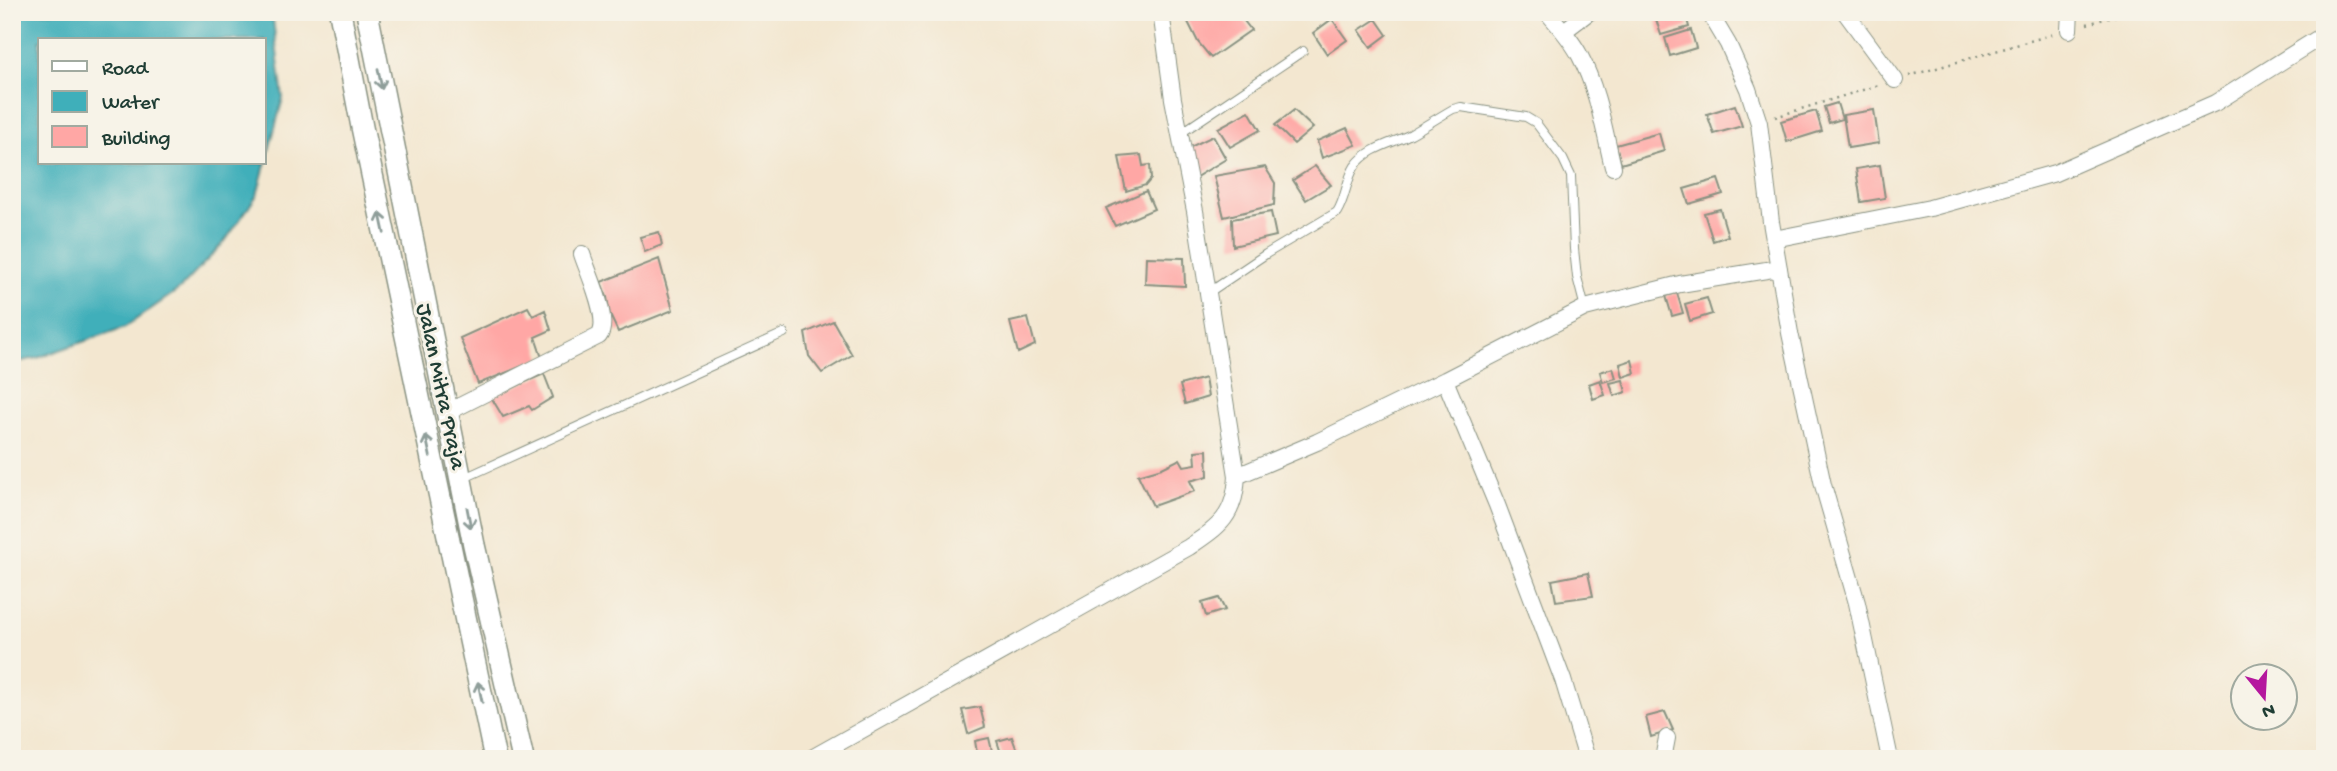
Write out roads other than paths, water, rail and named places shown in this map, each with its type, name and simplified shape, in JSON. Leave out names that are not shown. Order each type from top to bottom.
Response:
[{"type":"street","name":"Jalan Mitra Praja","points":[[340,12],[495,759]]},
{"type":"street","name":"Jalan Mitra Praja","points":[[367,12],[474,545],[523,759]]},
{"type":"street","points":[[810,759],[1189,547],[1213,531],[1225,519],[1236,493],[1237,475],[1181,132],[1172,99],[1161,12]]},
{"type":"street","points":[[1547,12],[1564,31],[1589,74],[1613,167]]},
{"type":"street","points":[[1564,31],[1589,12]]},
{"type":"street","points":[[1709,12],[1728,44],[1759,122],[1774,239],[1790,333],[1823,485],[1857,603],[1890,759]]},
{"type":"street","points":[[1845,12],[1895,80]]},
{"type":"street","points":[[2069,30],[2070,12]]},
{"type":"street","points":[[1774,239],[1930,208],[2055,173],[2215,103],[2325,34]]},
{"type":"street","points":[[449,412],[599,336],[604,325],[602,314],[582,254]]},
{"type":"street","points":[[1237,475],[1317,442],[1585,308],[1680,284],[1779,268]]},
{"type":"street","points":[[1445,380],[1507,530],[1563,680],[1587,759]]},
{"type":"street","points":[[1663,759],[1667,738]]},
{"type":"lane","points":[[1181,132],[1303,51]]},
{"type":"lane","points":[[1208,293],[1266,254],[1337,212],[1355,167],[1369,153],[1461,107],[1526,117],[1536,123],[1563,159],[1571,176],[1577,278],[1585,308]]},
{"type":"lane","points":[[462,479],[784,334]]},
{"type":"water","points":[[12,12],[272,12],[283,98],[266,161],[266,38],[38,38],[38,164],[265,164],[257,195],[225,241],[181,288],[125,327],[37,358],[12,363]]}]
